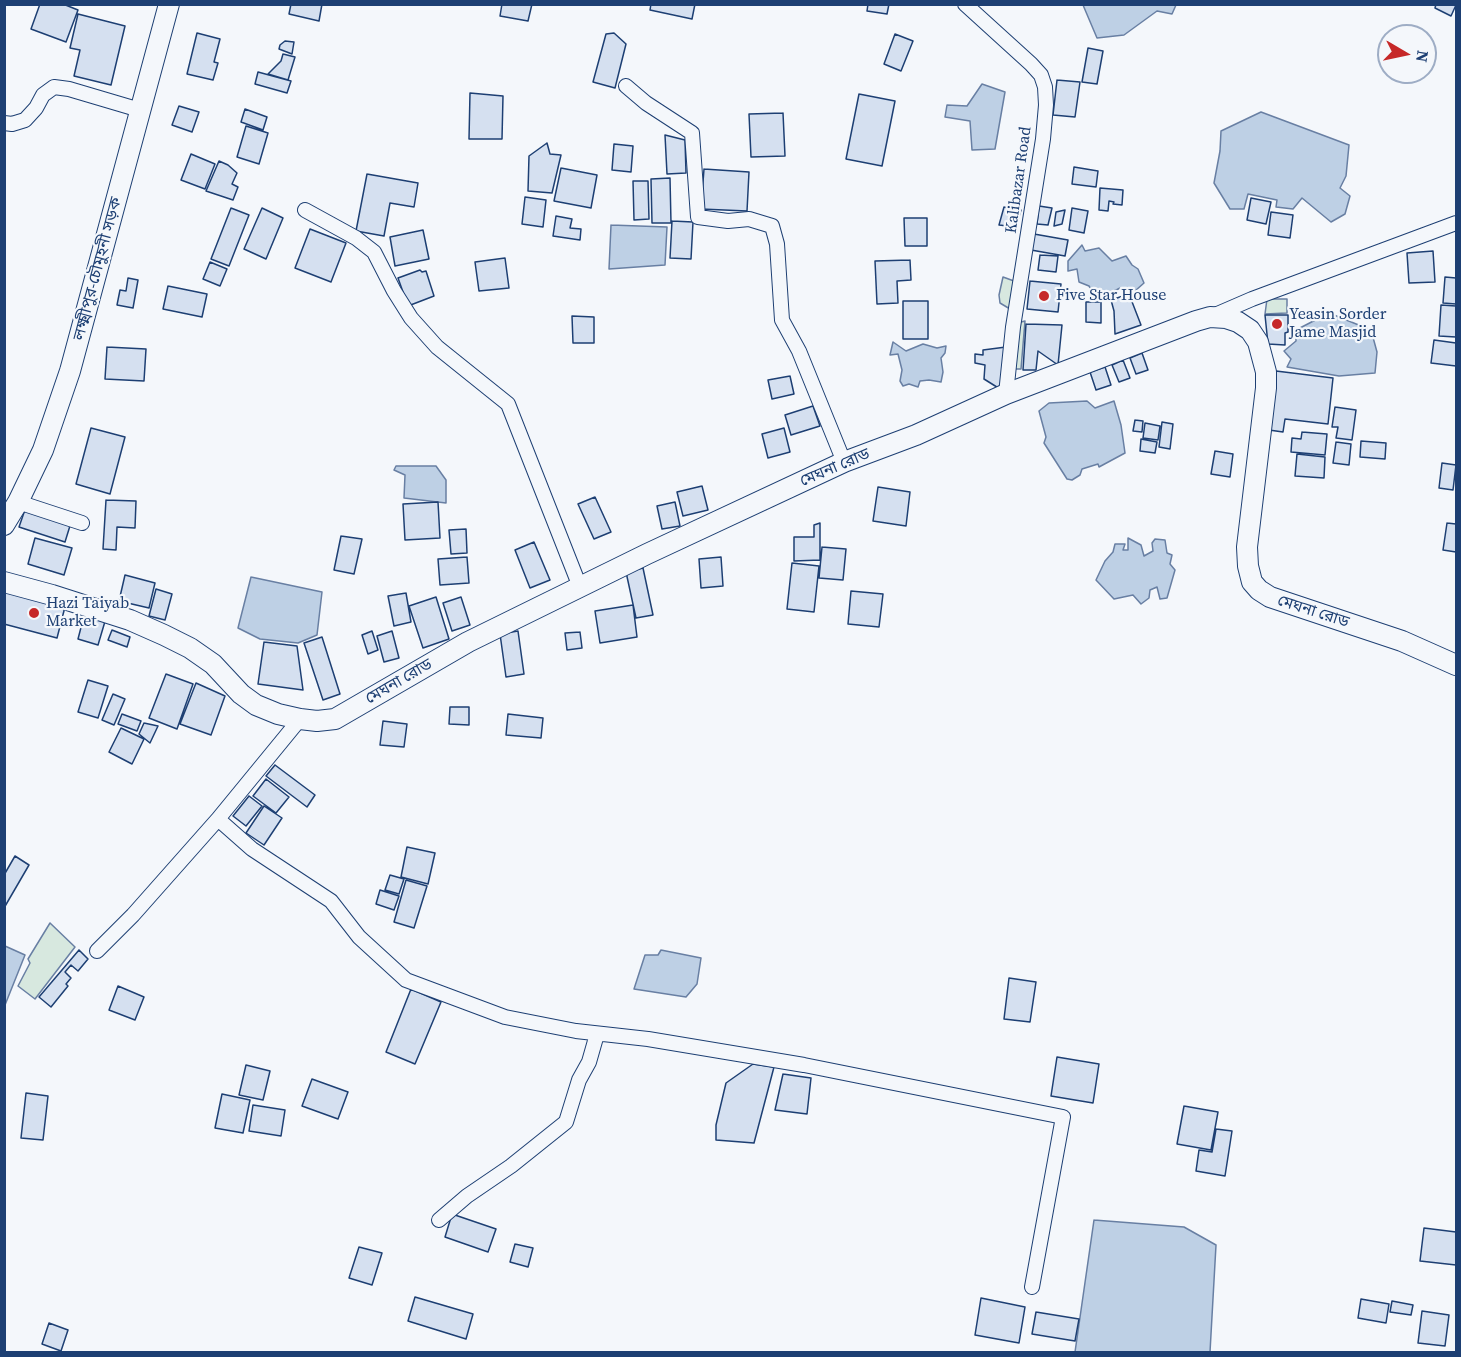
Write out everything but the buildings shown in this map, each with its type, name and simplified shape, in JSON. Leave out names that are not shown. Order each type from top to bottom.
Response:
[{"type":"main road","name":"লক্ষ্মীপুর-চৌমুহনী সড়ক","points":[[4,525],[18,502],[43,450],[70,371],[168,4]]},
{"type":"main road","name":"মেঘনা রোড","points":[[4,582],[119,617],[164,635],[190,648],[213,664],[241,694],[256,705],[278,714],[300,719],[317,721],[335,719],[468,642],[844,462],[916,435],[1006,394],[1210,317],[1226,318],[1250,330],[1258,342],[1266,372],[1265,400],[1247,548],[1252,582],[1259,591],[1270,597],[1402,641],[1456,665]]},
{"type":"street","name":"Kalibazar Road","points":[[965,4],[1031,64],[1041,75],[1045,87],[1043,139],[1013,327],[1006,394]]},
{"type":"street","points":[[626,86],[646,103],[692,133],[698,217],[729,221],[749,219],[772,226],[777,244],[782,320],[799,351],[844,462]]},
{"type":"street","points":[[4,123],[12,124],[25,120],[36,108],[43,95],[54,87],[69,89],[140,110]]},
{"type":"street","points":[[305,210],[356,238],[374,252],[411,318],[437,347],[508,404],[580,587]]},
{"type":"street","points":[[1210,317],[1252,299],[1456,223]]},
{"type":"street","points":[[18,502],[82,523]]},
{"type":"street","points":[[97,951],[133,915],[218,819],[300,719]]},
{"type":"street","points":[[218,819],[252,849],[331,901],[359,937],[406,980],[505,1017],[534,1024],[648,1039],[804,1065],[1063,1117],[1032,1287]]},
{"type":"street","points":[[439,1220],[467,1196],[512,1166],[566,1122],[597,1034]]},
{"type":"shaded area","points":[[1003,277],[1014,281],[1010,309],[1000,303],[999,295]]},
{"type":"shaded area","points":[[1267,299],[1287,299],[1287,313],[1265,314]]},
{"type":"shaded area","points":[[1025,321],[1021,369],[1012,369],[1017,323]]},
{"type":"shaded area","points":[[50,923],[75,947],[35,999],[18,986],[30,963],[28,959]]},
{"type":"water","points":[[1083,5],[1176,5],[1172,14],[1157,11],[1124,35],[1097,38]]},
{"type":"water","points":[[982,84],[1005,92],[995,149],[972,150],[970,121],[945,117],[947,105],[967,106]]},
{"type":"water","points":[[1261,112],[1349,145],[1346,176],[1340,188],[1350,196],[1345,214],[1331,222],[1302,198],[1293,209],[1276,207],[1277,200],[1248,194],[1244,209],[1230,209],[1214,183],[1221,131]]},
{"type":"water","points":[[611,225],[667,227],[665,265],[609,269]]},
{"type":"water","points":[[1082,245],[1085,251],[1099,248],[1112,261],[1126,256],[1138,269],[1144,283],[1135,291],[1120,288],[1105,296],[1097,298],[1092,296],[1089,286],[1079,282],[1077,269],[1068,271],[1068,261]]},
{"type":"water","points":[[1329,313],[1371,330],[1377,352],[1375,373],[1339,376],[1287,367],[1291,359],[1284,351],[1296,341],[1296,330]]},
{"type":"water","points":[[893,342],[906,351],[923,344],[937,348],[946,346],[941,358],[943,372],[941,382],[929,380],[920,381],[918,387],[909,384],[903,386],[900,381],[902,370],[898,354],[890,355]]},
{"type":"water","points":[[1087,401],[1095,408],[1114,401],[1121,425],[1125,453],[1099,467],[1098,464],[1082,469],[1080,475],[1072,480],[1067,479],[1044,443],[1046,437],[1039,411],[1049,403]]},
{"type":"water","points":[[396,466],[436,466],[446,480],[446,503],[404,498],[405,475],[394,470]]},
{"type":"water","points":[[1128,538],[1141,545],[1144,556],[1153,551],[1152,543],[1155,539],[1165,540],[1167,553],[1172,555],[1170,564],[1175,570],[1167,598],[1160,599],[1157,587],[1150,590],[1149,598],[1141,604],[1133,595],[1114,599],[1096,580],[1105,561],[1113,552],[1115,544],[1125,544],[1123,550],[1128,550]]},
{"type":"water","points":[[251,577],[322,592],[317,635],[298,643],[260,639],[238,628]]},
{"type":"water","points":[[5,946],[25,955],[5,1005]]},
{"type":"water","points":[[661,950],[701,958],[697,984],[686,997],[634,989],[645,955],[658,955]]},
{"type":"water","points":[[1094,1220],[1184,1227],[1216,1245],[1210,1352],[1075,1352]]},
{"type":"place","name":"Five Star House","points":[[1044,296]]},
{"type":"place","name":"Yeasin Sorder Jame Masjid","points":[[1277,324]]},
{"type":"place","name":"Hazi Taiyab Market","points":[[34,613]]}]
